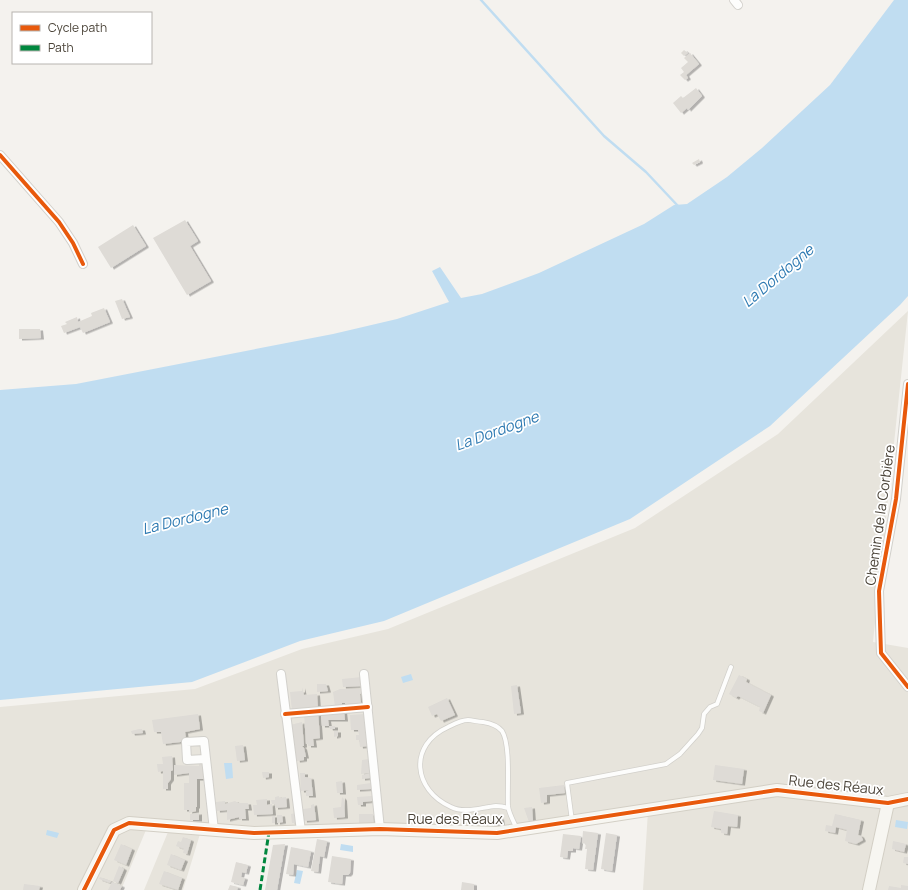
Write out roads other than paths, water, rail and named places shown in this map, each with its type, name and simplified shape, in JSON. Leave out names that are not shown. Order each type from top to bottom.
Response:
[{"type":"street","points":[[0,155],[59,222],[73,243],[83,264]]},
{"type":"street","name":"Chemin de la Corbière","points":[[908,384],[896,499],[879,591],[881,654],[908,688]]},
{"type":"street","points":[[281,674],[301,831]]},
{"type":"street","points":[[364,674],[380,830]]},
{"type":"street","points":[[285,714],[368,707]]},
{"type":"street","points":[[205,759],[214,830]]},
{"type":"street","name":"Rue des Réaux","points":[[84,890],[114,830],[128,823],[254,833],[380,830],[497,833],[777,790],[888,803],[908,799]]},
{"type":"street","points":[[869,890],[888,803]]},
{"type":"lane","points":[[572,821],[567,783],[570,780],[666,764],[680,754],[702,728],[704,714],[710,707],[717,704],[731,667]]},
{"type":"lane","points":[[508,808],[496,806],[483,809],[451,807],[427,790],[421,779],[419,765],[424,746],[436,732],[455,723],[468,720],[489,724],[501,730],[506,740],[509,791],[508,808],[517,830]]},
{"type":"water","name":"La Dordogne","points":[[894,0],[908,0],[908,296],[770,426],[630,519],[384,621],[300,641],[192,682],[0,700],[0,390],[76,384],[333,334],[397,319],[449,302],[432,271],[440,267],[461,298],[482,294],[539,273],[644,224],[674,205],[687,204],[727,177],[762,148],[830,85]]},
{"type":"water","points":[[411,674],[413,680],[403,683],[401,677]]},
{"type":"water","points":[[224,763],[232,763],[233,778],[226,779]]},
{"type":"water","points":[[896,820],[908,822],[907,829],[895,827]]},
{"type":"water","points":[[47,830],[59,833],[57,838],[46,835]]},
{"type":"water","points":[[341,844],[353,846],[353,852],[340,850]]},
{"type":"water","points":[[297,870],[303,871],[300,884],[294,883]]},
{"type":"waterway","points":[[481,0],[604,136],[646,172],[678,206]]}]
